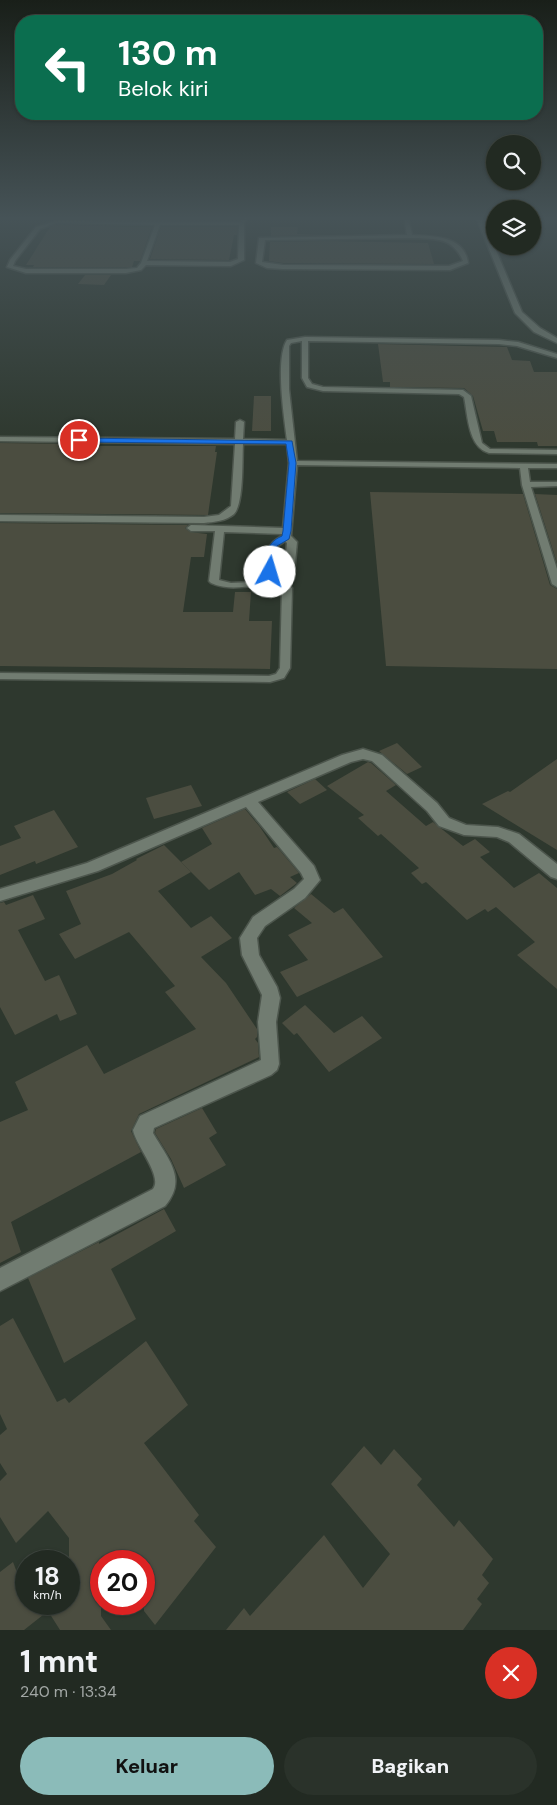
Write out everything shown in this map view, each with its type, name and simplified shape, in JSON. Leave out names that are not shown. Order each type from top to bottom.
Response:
[{"type":"street","points":[[511,293],[519,312],[537,330],[557,341]]},
{"type":"street","points":[[0,895],[92,867],[347,758],[364,754],[384,763],[432,807],[444,822],[452,827],[470,831],[498,832],[514,838],[557,873]]},
{"type":"street","points":[[0,1280],[158,1199],[166,1188],[166,1175],[144,1136],[142,1130],[147,1122],[264,1069],[270,1064],[272,1051],[267,1022],[272,997],[269,988],[248,952],[248,943],[252,931],[258,922],[302,890],[312,880],[308,870],[248,800]]},
{"type":"lane","points":[[305,340],[305,382],[309,386],[323,389],[460,392],[467,396],[478,443],[482,448],[489,451],[557,452]]},
{"type":"lane","points":[[220,529],[214,581],[224,585],[279,583],[290,574],[292,542],[286,534],[292,463],[285,390],[286,346],[289,341],[499,342],[518,344],[557,356]]},
{"type":"lane","points":[[0,518],[204,520],[226,517],[235,506],[240,422]]},
{"type":"lane","points":[[0,439],[289,442]]},
{"type":"lane","points":[[292,463],[557,466]]},
{"type":"lane","points":[[524,466],[526,485],[557,584]]},
{"type":"lane","points":[[526,485],[557,484]]},
{"type":"lane","points":[[165,528],[220,529],[286,534]]},
{"type":"lane","points":[[0,676],[270,679],[280,676],[285,668],[287,588],[271,576],[270,572],[273,546],[275,542],[286,534]]},
{"type":"building","points":[[378,344],[507,347],[512,360],[530,361],[534,372],[557,372],[557,446],[538,446],[537,442],[497,442],[494,431],[483,431],[473,396],[464,388],[390,387],[390,382],[383,382]]},
{"type":"building","points":[[254,396],[271,396],[271,431],[252,431]]},
{"type":"building","points":[[0,443],[74,444],[73,446],[216,446],[215,452],[217,452],[208,515],[0,513]]},
{"type":"building","points":[[370,492],[523,494],[550,585],[557,589],[557,669],[386,666]]},
{"type":"building","points":[[535,494],[557,495],[557,563]]},
{"type":"building","points":[[0,523],[188,525],[185,528],[190,532],[207,534],[204,557],[191,557],[183,612],[233,612],[235,592],[251,592],[249,621],[272,621],[270,669],[0,666]]},
{"type":"building","points":[[397,743],[422,767],[407,774],[379,751]]},
{"type":"building","points":[[557,759],[557,850],[482,804],[508,791],[510,792]]},
{"type":"building","points":[[368,762],[396,785],[386,791],[426,826],[433,822],[463,846],[475,839],[490,852],[480,857],[514,888],[539,873],[557,888],[557,989],[517,955],[535,942],[496,907],[488,912],[485,909],[467,920],[426,882],[422,884],[411,873],[419,868],[381,834],[378,836],[358,818],[364,815],[327,786]]},
{"type":"building","points":[[315,779],[327,790],[300,804],[287,792]]},
{"type":"building","points":[[191,785],[202,806],[154,819],[146,798]]},
{"type":"building","points":[[245,809],[274,848],[277,847],[299,873],[290,877],[297,883],[280,896],[271,889],[255,895],[239,872],[209,890],[181,862],[212,844],[202,828]]},
{"type":"building","points":[[54,810],[78,847],[36,864],[35,861],[0,875],[0,846],[21,838],[14,826]]},
{"type":"building","points":[[164,845],[191,872],[158,891],[191,928],[211,916],[232,938],[201,957],[226,983],[257,1029],[257,1037],[255,1039],[258,1043],[259,1057],[139,1114],[131,1131],[141,1152],[11,1222],[21,1252],[0,1263],[0,1122],[28,1110],[15,1082],[87,1045],[104,1074],[196,1029],[165,992],[175,986],[129,932],[75,959],[59,934],[81,924],[66,891],[112,874]]},
{"type":"building","points":[[311,894],[334,913],[343,908],[383,957],[297,997],[280,972],[308,960],[288,935],[312,923],[294,908]]},
{"type":"building","points":[[33,895],[45,919],[18,930],[45,981],[59,975],[77,1014],[60,1021],[57,1014],[15,1035],[0,1007],[0,903],[4,902],[6,905]]},
{"type":"building","points":[[305,1005],[334,1033],[362,1016],[382,1038],[329,1072],[297,1033],[294,1035],[282,1023]]},
{"type":"building","points":[[202,1108],[217,1133],[209,1138],[226,1165],[184,1188],[171,1159],[155,1133],[156,1129]]},
{"type":"building","points":[[164,1209],[176,1231],[111,1269],[136,1319],[64,1363],[28,1278],[99,1242],[99,1244]]},
{"type":"building","points":[[13,1318],[57,1402],[65,1398],[69,1403],[146,1341],[188,1405],[144,1443],[199,1515],[194,1521],[216,1547],[155,1625],[147,1615],[155,1615],[155,1550],[90,1550],[90,1615],[101,1615],[111,1630],[60,1630],[51,1615],[80,1615],[80,1550],[69,1550],[69,1538],[48,1511],[16,1543],[0,1517],[0,1481],[7,1474],[0,1463],[0,1435],[7,1429],[0,1414],[0,1326]]},
{"type":"building","points":[[364,1446],[381,1465],[394,1449],[422,1479],[417,1485],[454,1527],[459,1520],[493,1559],[482,1575],[489,1583],[477,1599],[482,1604],[463,1630],[226,1630],[244,1608],[250,1616],[324,1535],[363,1588],[390,1554],[331,1484]]},
{"type":"building","points":[[13,1562],[15,1567],[15,1615],[43,1615],[24,1630],[0,1630],[0,1572]]},
{"type":"route","points":[[79,440],[289,442],[292,463],[287,531],[286,537],[275,542],[273,546],[270,572]]}]
